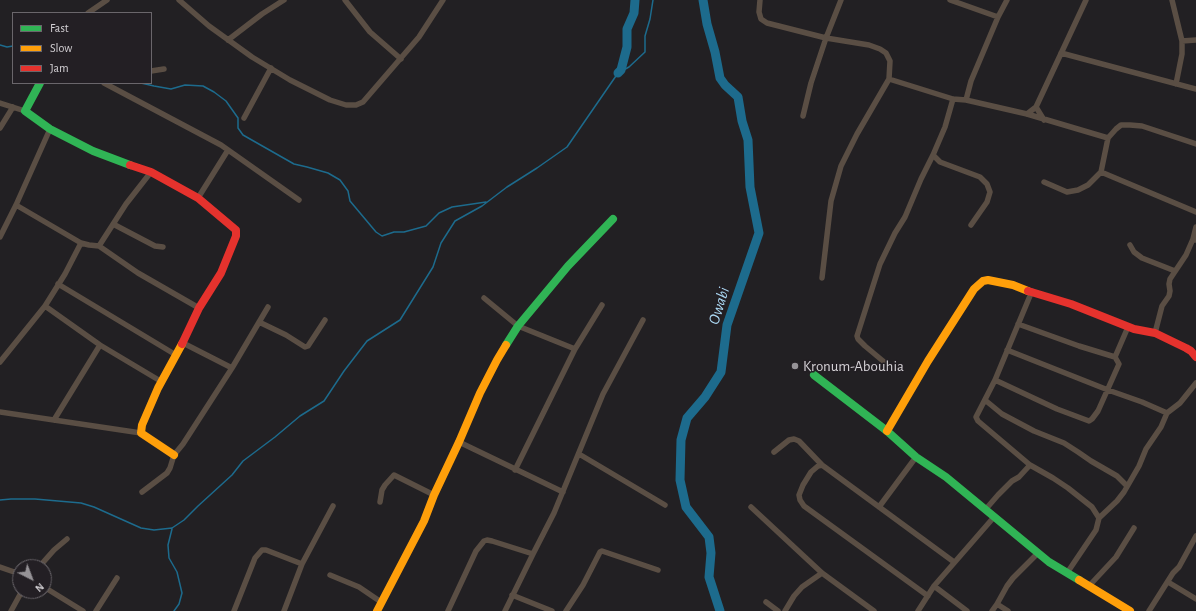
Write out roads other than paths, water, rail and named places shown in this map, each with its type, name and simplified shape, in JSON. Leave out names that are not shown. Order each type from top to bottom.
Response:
[{"type":"street","points":[[89,12],[107,0]]},
{"type":"street","points":[[179,0],[208,26],[252,57],[290,80],[330,100],[346,105],[356,105],[364,102],[419,37],[443,0]]},
{"type":"street","points":[[228,40],[262,14],[284,0]]},
{"type":"street","points":[[345,0],[370,32],[401,59]]},
{"type":"street","points":[[760,0],[759,12],[761,19],[767,23],[826,38],[880,49],[886,53],[890,61],[888,79],[841,166],[831,201],[822,278]]},
{"type":"street","points":[[802,116],[826,38],[841,0]]},
{"type":"street","points":[[950,0],[998,17]]},
{"type":"street","points":[[966,100],[971,81],[998,17],[1007,0]]},
{"type":"street","points":[[1026,114],[1036,107],[1086,0]]},
{"type":"street","points":[[1172,0],[1182,41],[1182,54],[1176,84]]},
{"type":"street","points":[[1182,41],[1196,40]]},
{"type":"street","points":[[1061,53],[1196,89]]},
{"type":"street","points":[[244,118],[272,68]]},
{"type":"street","points":[[152,71],[164,69]]},
{"type":"street","points":[[888,79],[953,99],[966,100],[1026,114],[1108,138]]},
{"type":"street","points":[[25,111],[39,84]]},
{"type":"street","points":[[106,84],[221,145],[299,200]]},
{"type":"street","points":[[890,366],[865,346],[857,336],[880,264],[895,233],[905,217],[924,172],[933,155],[945,127],[953,99]]},
{"type":"street","points":[[0,103],[25,111],[50,129],[93,151],[150,172],[198,198],[236,230],[236,236],[221,274],[199,308],[142,425],[141,433]]},
{"type":"street","points":[[1036,107],[1044,120]]},
{"type":"street","points":[[0,128],[13,108]]},
{"type":"street","points":[[1044,182],[1067,192],[1078,190],[1088,185],[1101,172],[1108,138],[1121,125],[1142,126],[1196,144]]},
{"type":"street","points":[[0,237],[50,129]]},
{"type":"street","points":[[198,198],[228,150]]},
{"type":"street","points":[[933,155],[940,162],[980,177],[987,184],[990,192],[987,202],[971,226]]},
{"type":"street","points":[[99,246],[150,172]]},
{"type":"street","points":[[1101,172],[1196,212]]},
{"type":"street","points":[[16,204],[81,243],[89,246],[99,246],[138,273],[199,308]]},
{"type":"street","points":[[377,611],[424,522],[434,495],[496,360],[518,326],[568,266],[613,219]]},
{"type":"street","points":[[113,224],[155,246],[163,247]]},
{"type":"street","points":[[1155,334],[1162,306],[1169,296],[1169,284],[1175,271],[1194,240],[1196,226]]},
{"type":"street","points":[[0,362],[45,306],[81,243]]},
{"type":"street","points":[[1130,245],[1134,252],[1147,261],[1175,271]]},
{"type":"street","points":[[887,431],[928,361],[974,289],[983,281],[988,280],[1013,285],[1071,304],[1128,327],[1155,334],[1186,348],[1196,357]]},
{"type":"street","points":[[58,284],[176,356]]},
{"type":"street","points":[[1032,291],[995,380],[976,419],[1030,465],[1048,474],[1092,507],[1099,518]]},
{"type":"street","points":[[484,298],[518,326],[575,349]]},
{"type":"street","points":[[515,470],[575,349],[602,305]]},
{"type":"street","points":[[45,306],[100,345],[162,382]]},
{"type":"street","points":[[142,492],[167,473],[174,455],[183,444],[232,368],[268,307]]},
{"type":"street","points":[[259,322],[286,335],[305,347],[308,346],[325,320]]},
{"type":"street","points":[[505,611],[554,513],[603,394],[643,320]]},
{"type":"street","points":[[995,380],[1057,409],[1089,421],[1098,411],[1119,364],[1115,357],[1018,324]]},
{"type":"street","points":[[1115,357],[1128,327]]},
{"type":"street","points":[[183,343],[232,368]]},
{"type":"street","points":[[54,420],[100,345]]},
{"type":"street","points":[[1007,350],[1167,413]]},
{"type":"street","points":[[814,375],[887,431],[916,457],[946,477],[1053,565],[1130,611]]},
{"type":"street","points":[[1067,573],[1096,530],[1099,518],[1117,501],[1127,486],[1139,466],[1146,449],[1161,427],[1167,413],[1180,403],[1196,383]]},
{"type":"street","points":[[985,400],[1002,414],[1078,452],[1117,476],[1127,486]]},
{"type":"street","points":[[0,412],[141,433],[174,455]]},
{"type":"street","points":[[774,452],[789,440],[797,440],[822,465],[954,562]]},
{"type":"street","points":[[459,442],[563,492]]},
{"type":"street","points":[[579,454],[665,505]]},
{"type":"street","points":[[879,506],[916,457]]},
{"type":"street","points":[[822,465],[818,466],[812,472],[803,485],[799,495],[804,506],[928,596]]},
{"type":"street","points":[[986,510],[1030,465]]},
{"type":"street","points":[[380,502],[382,490],[394,475],[434,495]]},
{"type":"street","points":[[284,611],[302,564],[333,506]]},
{"type":"street","points":[[751,507],[822,573],[874,611]]},
{"type":"street","points":[[918,611],[934,586],[994,517]]},
{"type":"street","points":[[1089,586],[1116,557],[1134,528]]},
{"type":"street","points":[[1149,611],[1179,566],[1196,536]]},
{"type":"street","points":[[46,559],[67,539]]},
{"type":"street","points":[[448,611],[476,551],[484,541],[492,541],[533,554]]},
{"type":"street","points":[[234,611],[255,558],[262,550],[266,550],[302,564]]},
{"type":"street","points":[[566,611],[602,550],[658,570]]},
{"type":"street","points":[[992,611],[1013,578],[1038,553]]},
{"type":"street","points":[[0,567],[12,571]]},
{"type":"street","points":[[785,611],[794,596],[802,587],[822,573]]},
{"type":"street","points":[[330,575],[359,587],[381,602]]},
{"type":"street","points":[[96,611],[117,578]]},
{"type":"street","points":[[1168,582],[1196,599]]},
{"type":"street","points":[[934,586],[967,611]]},
{"type":"street","points":[[52,592],[83,611]]},
{"type":"street","points":[[512,595],[552,611]]},
{"type":"street","points":[[11,611],[18,599]]},
{"type":"street","points":[[766,602],[778,611]]},
{"type":"street","points":[[997,604],[1008,611]]},
{"type":"waterway","points":[[618,73],[621,70],[627,47],[627,29],[634,13],[635,0]]},
{"type":"waterway","points":[[0,500],[35,499],[81,503],[94,507],[141,528],[154,530],[172,528],[184,520],[232,475],[243,461],[300,416],[324,401],[344,371],[367,341],[400,320],[433,267],[441,243],[455,221],[482,206],[507,187],[567,147],[618,73],[629,67],[645,52],[645,36],[653,0]]},
{"type":"waterway","name":"Owabi","points":[[703,0],[707,24],[715,52],[720,78],[738,97],[742,121],[748,140],[750,187],[759,233],[727,325],[721,372],[705,397],[687,418],[681,440],[680,480],[686,507],[709,537],[711,553],[709,577],[720,611]]},
{"type":"waterway","points":[[0,45],[7,47],[12,46]]},
{"type":"waterway","points":[[145,84],[171,89],[185,85],[203,86],[214,92],[226,101],[238,118],[238,128],[243,135],[294,164],[328,173],[340,180],[348,191],[350,201],[376,232],[382,236],[394,232],[404,232],[426,226],[439,213],[452,207],[486,202]]},
{"type":"waterway","points":[[172,529],[168,545],[169,558],[177,572],[182,593],[179,604],[174,611]]},
{"type":"place","name":"Kronum-Abouhia","points":[[795,366]]}]
